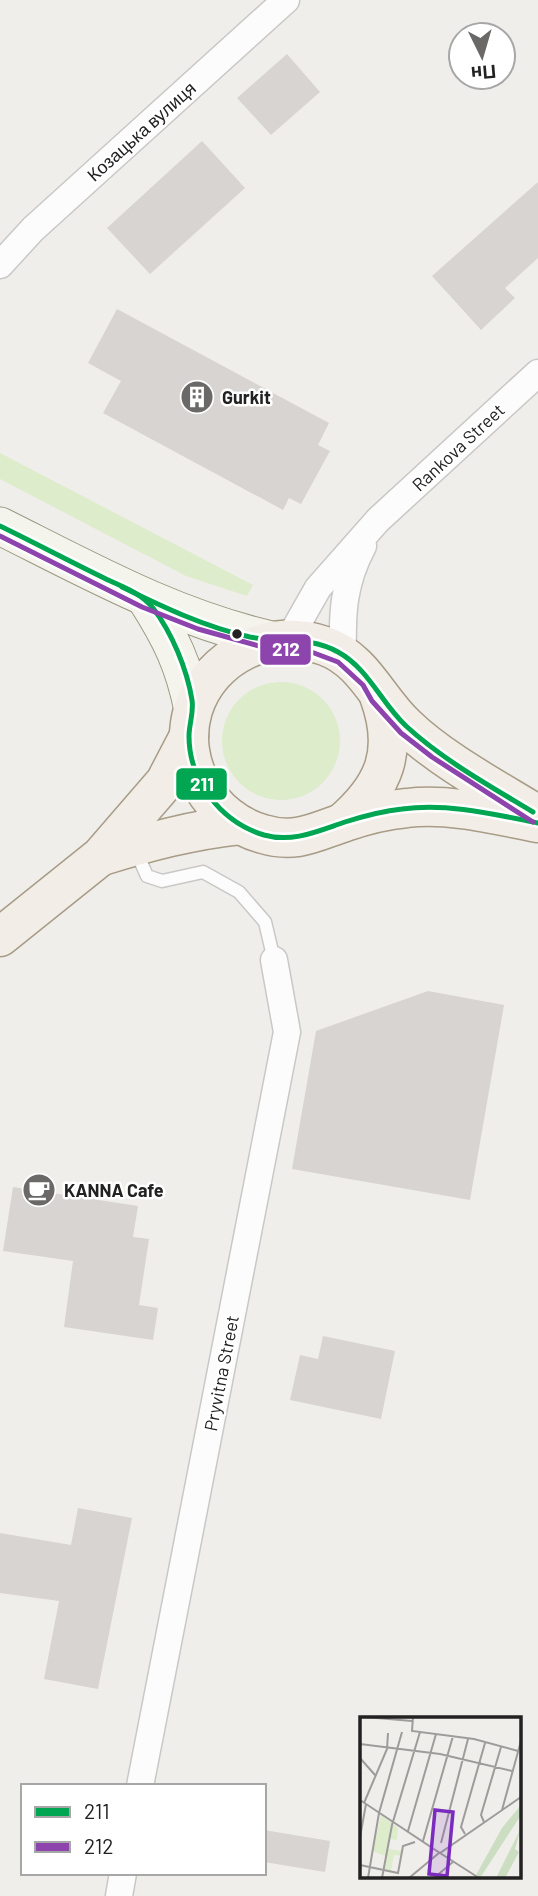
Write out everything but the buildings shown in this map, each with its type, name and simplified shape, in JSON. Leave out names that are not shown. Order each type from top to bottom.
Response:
[{"type":"main road","points":[[0,937],[118,851],[165,782],[191,723],[204,685],[221,665],[236,654],[280,639],[308,641],[343,654],[370,680],[379,696],[406,726],[437,750],[538,815]]},
{"type":"main road","points":[[342,823],[363,806],[378,783],[387,759],[389,732],[379,696]]},
{"type":"main road","points":[[191,723],[192,763],[202,788],[218,809],[240,825],[265,835],[291,838],[318,834],[377,812],[410,807],[453,808],[538,822]]},
{"type":"main road","points":[[118,851],[199,829],[240,825]]},
{"type":"street","name":"Козацька вулиця","points":[[0,265],[33,229],[286,0]]},
{"type":"street","name":"Rankova Street","points":[[378,520],[538,373]]},
{"type":"street","points":[[0,526],[146,599],[201,621],[280,639],[318,587],[378,520]]},
{"type":"street","points":[[343,654],[342,607],[356,560],[378,520]]},
{"type":"street","points":[[146,599],[169,635],[187,681],[191,723]]},
{"type":"street","name":"Pryvitna Street","points":[[140,1784],[287,1032],[274,960]]},
{"type":"street","points":[[119,1896],[123,1875]]},
{"type":"lane","points":[[118,851],[147,876],[162,881],[203,872],[239,892],[265,922],[274,960]]},
{"type":"green space","points":[[0,453],[253,585],[247,596],[186,576],[0,479]]},
{"type":"green space","points":[[281,682],[304,686],[323,699],[336,718],[340,741],[336,764],[323,783],[304,796],[281,800],[258,796],[239,783],[226,764],[222,741],[226,718],[239,699],[258,686]]},
{"type":"transit line","name":"211","points":[[0,526],[130,590],[153,608],[172,640],[190,688],[190,753],[201,784],[221,810],[248,829],[275,837],[295,837],[374,814],[436,807],[470,810],[538,823]]},
{"type":"transit line","name":"212","points":[[0,536],[142,607],[198,629],[270,649],[306,650],[338,662],[363,685],[372,701],[401,733],[432,757],[533,822]]},
{"type":"transit line","name":"211","points":[[122,587],[185,616],[233,633],[261,639],[316,644],[338,652],[358,667],[397,717],[420,738],[467,772],[533,812]]},
{"type":"place","name":"Gurkit","points":[[197,397]]},
{"type":"place","name":"KANNA Cafe","points":[[39,1190]]}]
